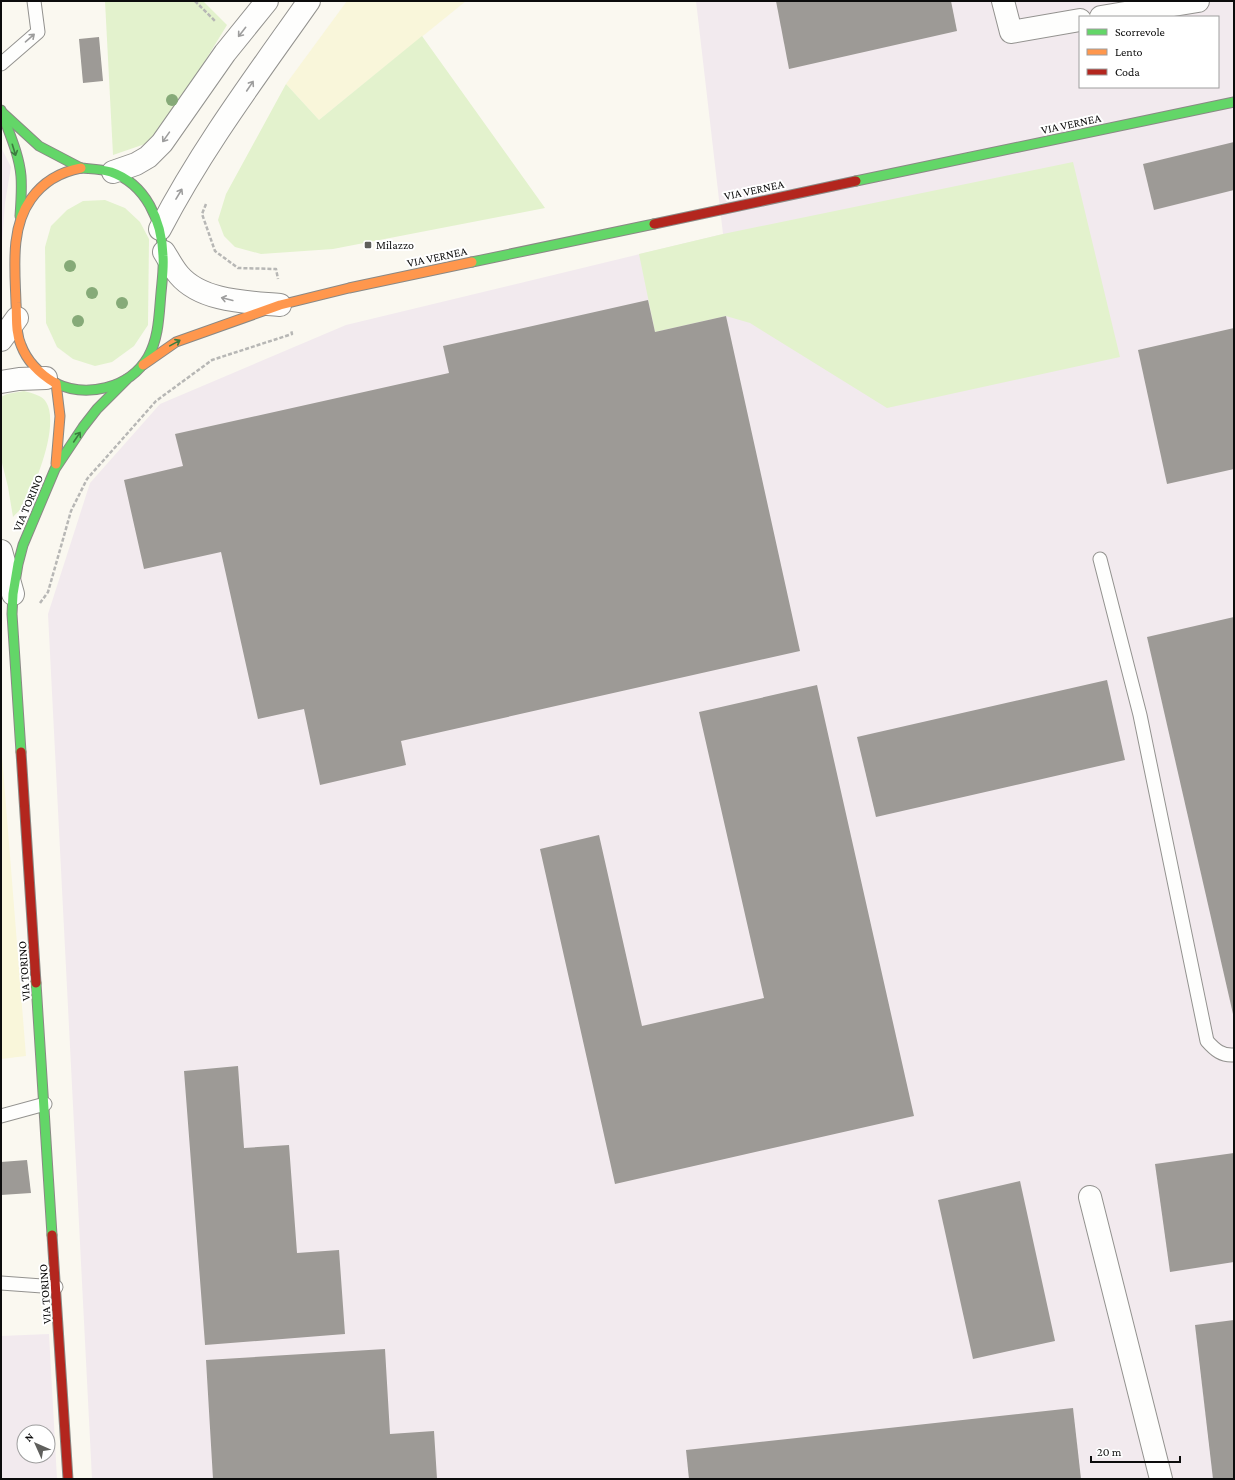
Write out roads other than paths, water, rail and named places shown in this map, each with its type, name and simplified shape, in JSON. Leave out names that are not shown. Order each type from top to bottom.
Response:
[{"type":"main road","name":"VIA VERNEA","points":[[143,364],[176,342],[280,304],[349,288],[1234,102]]},
{"type":"main road","points":[[5,119],[39,146],[81,168]]},
{"type":"main road","points":[[5,119],[21,174],[22,196],[14,265],[18,331],[21,344],[32,364],[51,380],[65,388],[81,391],[97,391],[126,379]]},
{"type":"main road","points":[[19,227],[23,212],[31,198],[40,187],[52,178],[81,168],[97,169],[113,172],[139,189],[149,204],[160,229],[164,252],[158,328],[153,347],[143,364],[97,409],[55,469]]},
{"type":"main road","points":[[51,380],[60,416],[55,469]]},
{"type":"main road","name":"VIA TORINO","points":[[55,469],[23,545],[13,594],[12,614],[45,1104],[68,1479]]},
{"type":"street","points":[[113,172],[136,164],[148,157],[162,143],[225,53],[266,1]]},
{"type":"street","points":[[160,229],[176,198],[209,145],[309,1]]},
{"type":"street","points":[[1003,1],[1011,32],[1079,20]]},
{"type":"street","points":[[1107,16],[1198,1]]},
{"type":"street","points":[[164,252],[180,276],[200,291],[231,301],[280,304]]},
{"type":"street","points":[[1,340],[17,318]]},
{"type":"street","points":[[1,382],[19,379],[51,380]]},
{"type":"street","points":[[1,551],[13,594]]},
{"type":"street","points":[[1090,1197],[1161,1479]]},
{"type":"lane","points":[[1,64],[38,32],[34,1]]},
{"type":"lane","points":[[1100,559],[1140,715],[1207,1041],[1215,1050],[1227,1056],[1234,1055]]},
{"type":"lane","points":[[1,1116],[45,1104]]},
{"type":"lane","points":[[1,1284],[56,1287]]},
{"type":"place","name":"Milazzo","points":[[368,245]]}]
